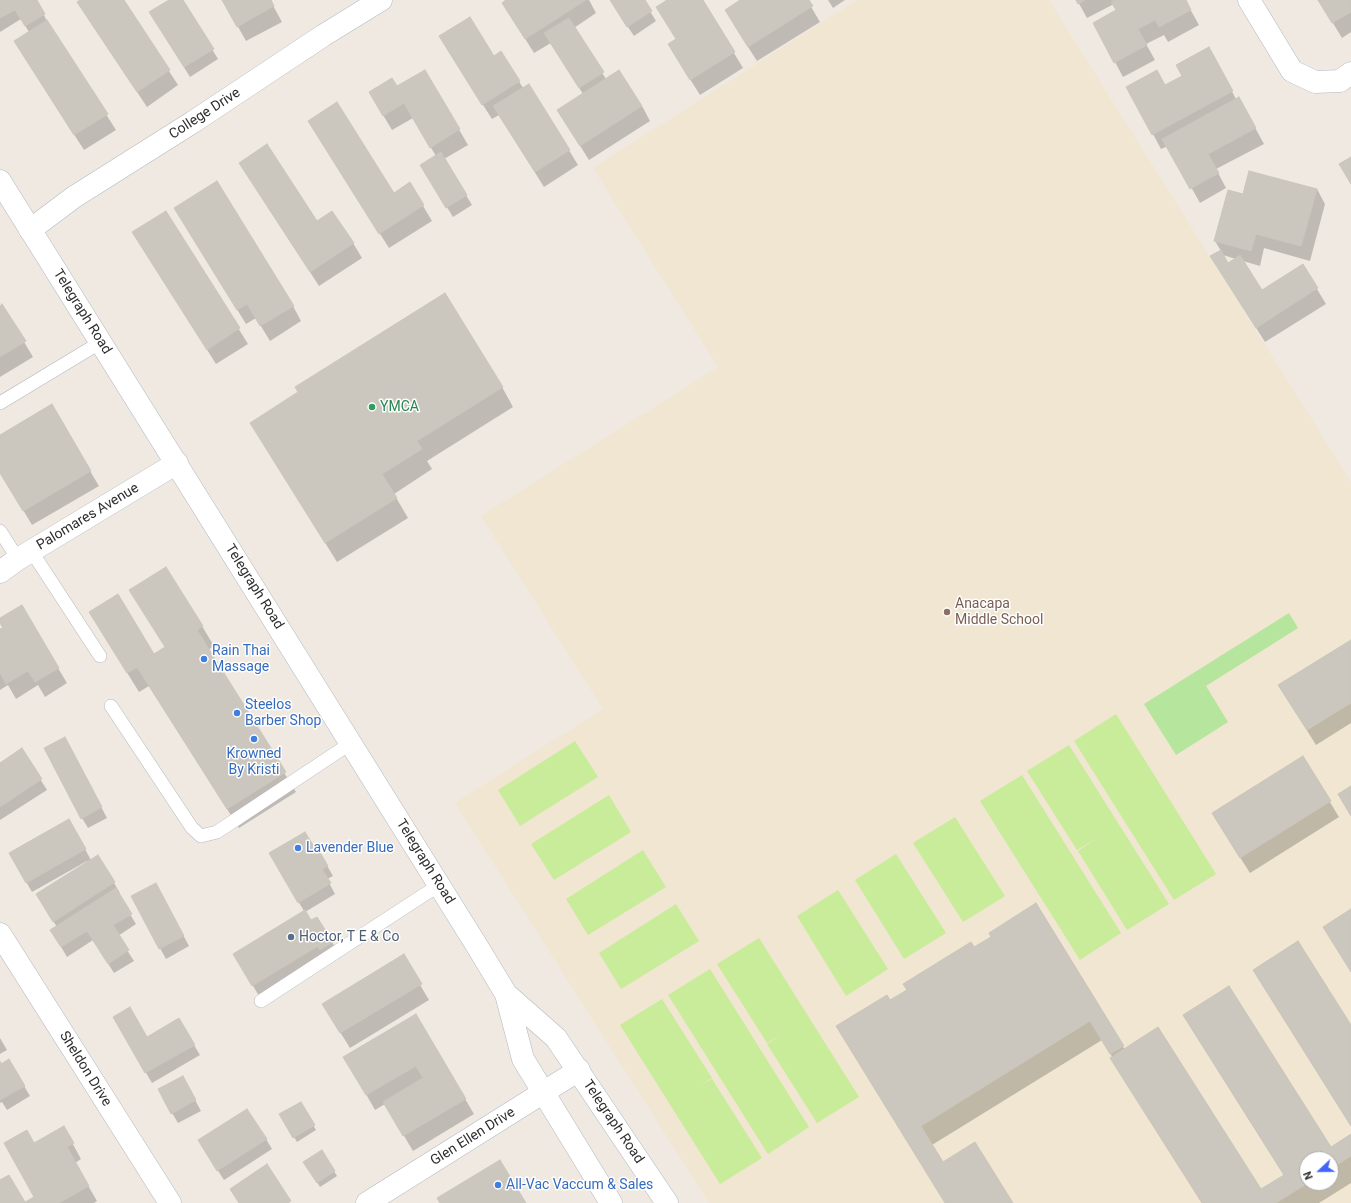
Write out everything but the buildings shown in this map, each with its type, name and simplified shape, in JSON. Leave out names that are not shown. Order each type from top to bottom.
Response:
[{"type":"main road","name":"College Drive","points":[[30,230],[74,197],[193,122],[324,35],[381,0]]},
{"type":"main road","points":[[1249,0],[1292,71],[1316,82],[1340,81],[1351,73]]},
{"type":"main road","name":"Telegraph Road","points":[[0,181],[177,463],[506,994],[523,1058],[611,1203]]},
{"type":"main road","name":"Palomares Avenue","points":[[0,572],[25,555],[177,463]]},
{"type":"main road","name":"Sheldon Drive","points":[[0,934],[170,1203]]},
{"type":"main road","name":"Telegraph Road","points":[[506,994],[556,1038],[579,1070],[667,1203]]},
{"type":"main road","name":"Glen Ellen Drive","points":[[374,1201],[579,1070]]},
{"type":"lane","points":[[0,404],[101,342]]},
{"type":"lane","points":[[0,531],[25,555],[100,656]]},
{"type":"lane","points":[[111,706],[192,828],[201,836],[217,832],[351,743]]},
{"type":"lane","points":[[261,1001],[439,885]]},
{"type":"shaded area","name":"Anacapa Middle School","points":[[857,0],[1049,0],[1351,482],[1351,1203],[709,1203],[455,803],[603,709],[481,516],[718,367],[593,168]]},
{"type":"green space","points":[[1289,613],[1298,628],[1206,686],[1228,722],[1176,755],[1144,704]]},
{"type":"green space","points":[[1116,714],[1216,874],[1174,900],[1074,741]]},
{"type":"green space","points":[[575,741],[598,777],[520,826],[498,790]]},
{"type":"green space","points":[[1069,745],[1169,904],[1127,930],[1078,851],[1095,839],[1077,850],[1027,771]]},
{"type":"green space","points":[[1022,775],[1121,933],[1080,960],[980,801]]},
{"type":"green space","points":[[609,795],[631,832],[554,880],[531,844]]},
{"type":"green space","points":[[955,817],[1005,896],[963,922],[913,843]]},
{"type":"green space","points":[[643,850],[666,887],[588,935],[566,899]]},
{"type":"green space","points":[[896,854],[946,933],[904,959],[855,880]]},
{"type":"green space","points":[[838,890],[888,969],[846,996],[797,916]]},
{"type":"green space","points":[[676,904],[699,941],[621,989],[599,953]]},
{"type":"green space","points":[[759,938],[859,1097],[817,1123],[767,1044],[783,1034],[767,1043],[717,964]]},
{"type":"green space","points":[[710,969],[809,1127],[768,1154],[668,995]]},
{"type":"green space","points":[[662,999],[712,1078],[699,1086],[712,1079],[762,1158],[720,1184],[620,1025]]},
{"type":"place","name":"YMCA","points":[[372,407]]},
{"type":"place","name":"Anacapa Middle School","points":[[947,612]]},
{"type":"place","name":"Rain Thai Massage","points":[[204,659]]},
{"type":"place","name":"Steelos Barber Shop","points":[[237,713]]},
{"type":"place","name":"Krowned By Kristi","points":[[254,739]]},
{"type":"place","name":"Lavender Blue","points":[[298,848]]},
{"type":"place","name":"Hoctor, T E & Co","points":[[291,937]]},
{"type":"place","name":"All-Vac Vaccum & Sales","points":[[498,1185]]}]
